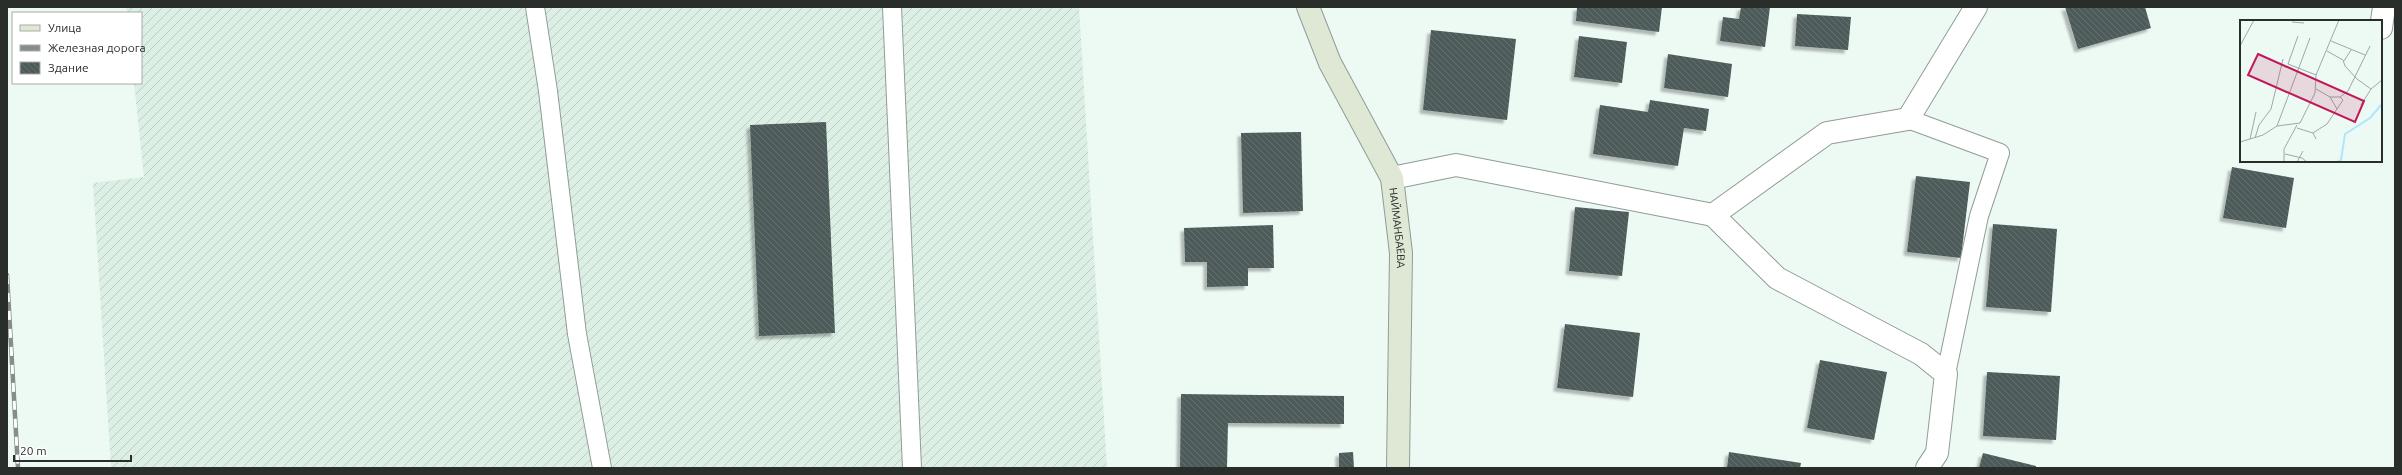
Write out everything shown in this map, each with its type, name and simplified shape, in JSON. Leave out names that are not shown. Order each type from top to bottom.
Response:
[{"type":"main road","name":"НАЙМАНБАЕВА","points":[[1308,7],[1330,63],[1392,178],[1401,253],[1398,468]]},
{"type":"street","points":[[1714,214],[1828,133],[1908,119],[1976,7]]},
{"type":"street","points":[[2382,21],[2384,7]]},
{"type":"street","points":[[1392,178],[1456,165],[1714,214],[1777,278],[1921,354],[1946,374],[1937,453],[1927,468]]},
{"type":"lane","points":[[536,7],[548,91],[577,334],[602,468]]},
{"type":"lane","points":[[892,7],[912,468]]},
{"type":"lane","points":[[1908,119],[2000,153],[1979,216],[1946,374]]},
{"type":"shaded area","points":[[126,7],[1079,7],[1107,468],[111,468],[93,183],[144,177],[134,84],[142,84],[142,12],[127,12]]},
{"type":"building","points":[[1577,7],[1662,7],[1659,32],[1576,21]]},
{"type":"building","points":[[1741,7],[1770,7],[1765,47],[1720,41],[1723,17],[1739,19]]},
{"type":"building","points":[[2065,7],[2145,7],[2151,28],[2078,49]]},
{"type":"building","points":[[1797,14],[1851,17],[1848,50],[1795,46]]},
{"type":"building","points":[[1431,30],[1516,39],[1507,120],[1423,110]]},
{"type":"building","points":[[1579,36],[1627,42],[1622,83],[1574,77]]},
{"type":"building","points":[[1668,54],[1732,64],[1728,97],[1664,88]]},
{"type":"building","points":[[1650,100],[1709,109],[1706,131],[1684,128],[1678,166],[1593,154],[1600,105],[1648,112]]},
{"type":"building","points":[[826,122],[835,333],[759,336],[750,125]]},
{"type":"building","points":[[1301,132],[1303,211],[1243,213],[1241,133]]},
{"type":"building","points":[[2232,167],[2294,178],[2286,228],[2223,218]]},
{"type":"building","points":[[1916,176],[1970,182],[1961,258],[1907,252]]},
{"type":"building","points":[[1575,207],[1629,212],[1622,276],[1569,271]]},
{"type":"building","points":[[1993,224],[2057,229],[2051,312],[1986,307]]},
{"type":"building","points":[[1273,225],[1274,268],[1248,268],[1248,286],[1207,287],[1207,262],[1185,262],[1184,228]]},
{"type":"building","points":[[1565,324],[1640,333],[1633,397],[1557,388]]},
{"type":"building","points":[[1820,360],[1887,372],[1874,440],[1807,428]]},
{"type":"building","points":[[1987,372],[2060,376],[2056,440],[1983,436]]},
{"type":"building","points":[[1181,394],[1344,396],[1344,424],[1228,423],[1227,468],[1180,468]]},
{"type":"building","points":[[1353,452],[1354,468],[1339,468],[1339,453]]},
{"type":"building","points":[[1729,452],[1801,463],[1800,468],[1727,468]]},
{"type":"building","points":[[1983,453],[2036,466],[2036,468],[1979,468]]},
{"type":"railway","points":[[7,275],[18,468]]}]
